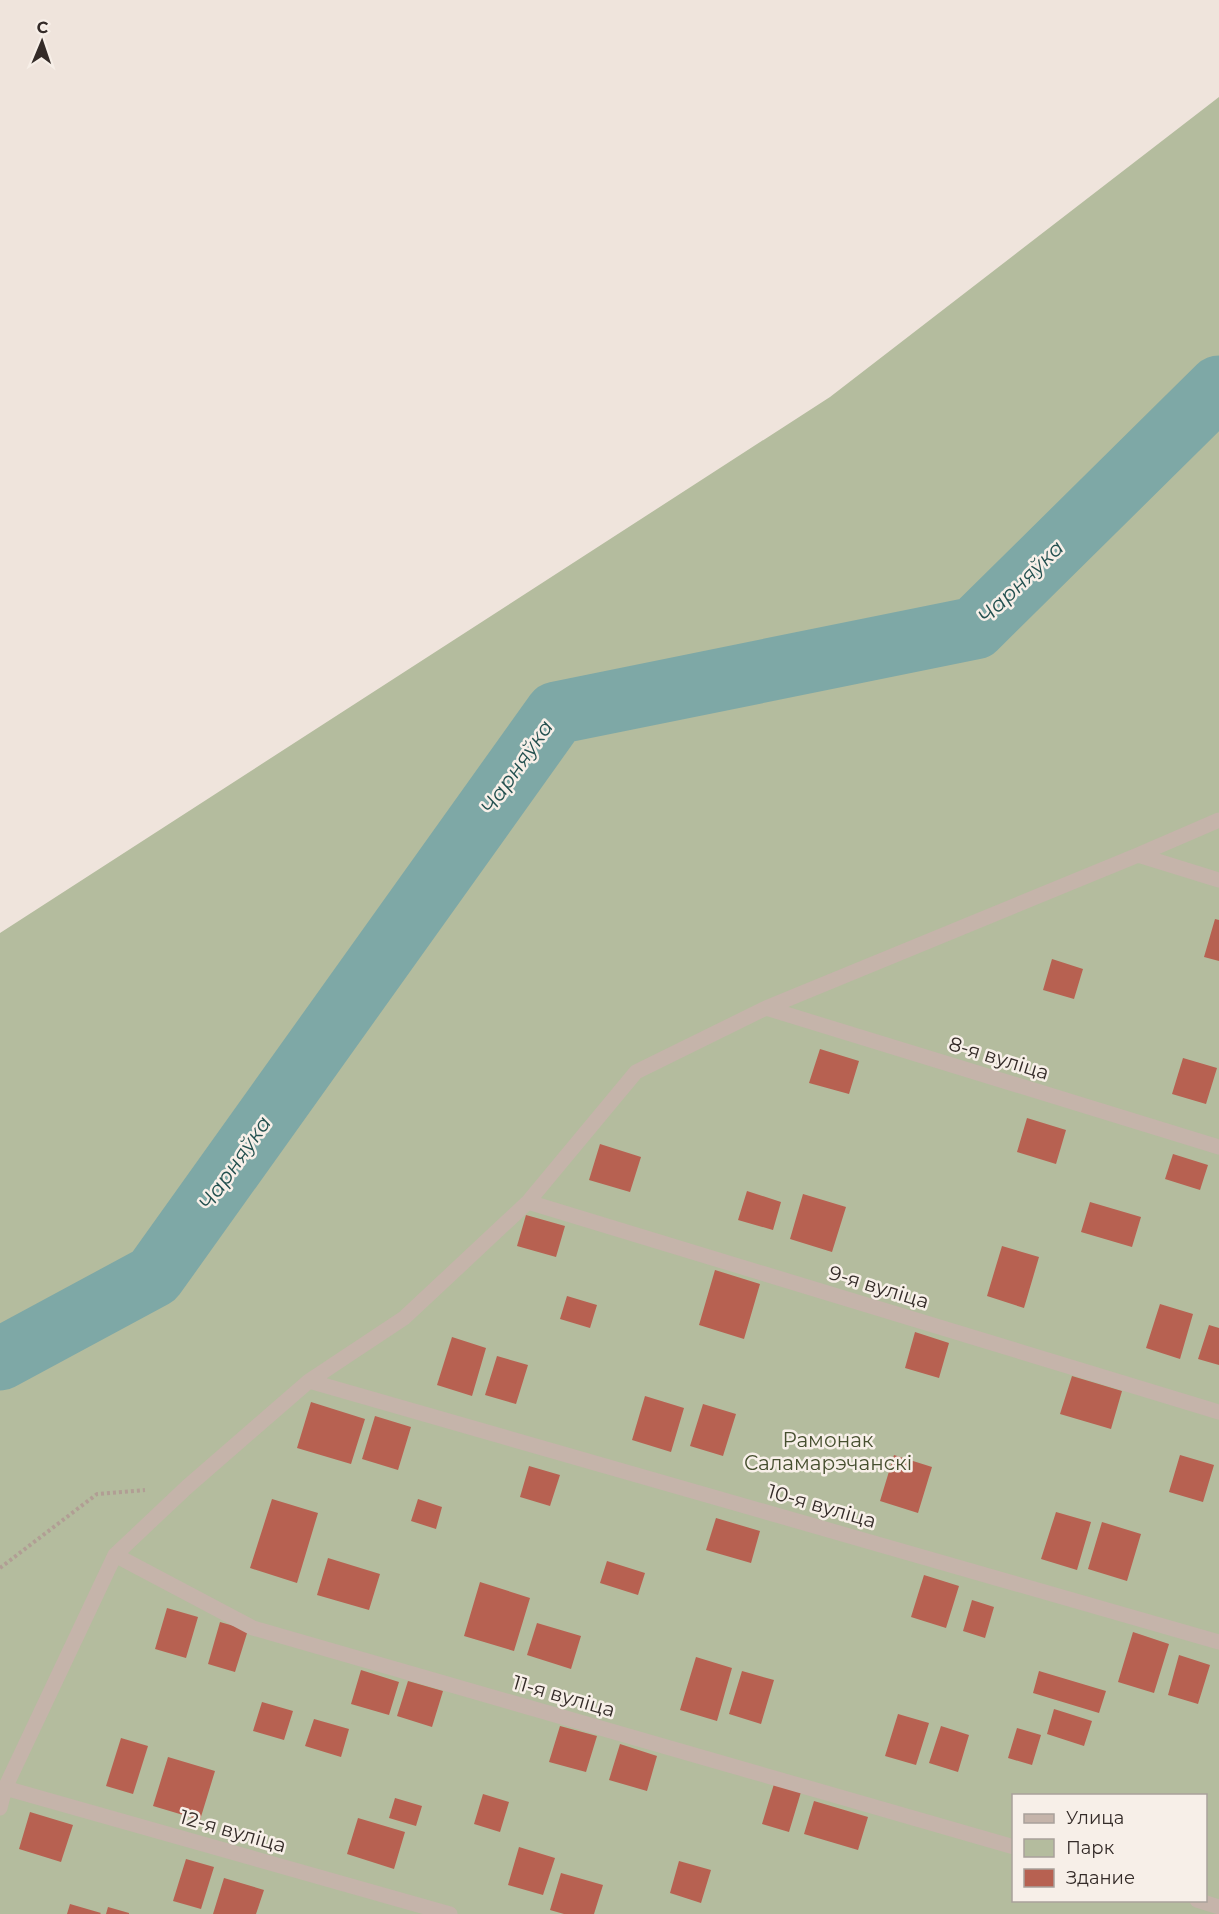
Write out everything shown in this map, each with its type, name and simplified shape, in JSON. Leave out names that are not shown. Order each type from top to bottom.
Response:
[{"type":"street","points":[[0,1808],[5,1788],[114,1556],[187,1487],[309,1381],[404,1318],[528,1202],[636,1072],[766,1008],[1138,855],[1219,819]]},
{"type":"street","points":[[1138,855],[1219,880]]},
{"type":"street","name":"8-я вуліца","points":[[766,1008],[1219,1147]]},
{"type":"street","name":"9-я вуліца","points":[[528,1202],[1219,1412]]},
{"type":"street","name":"10-я вуліца","points":[[309,1381],[1219,1642]]},
{"type":"street","name":"11-я вуліца","points":[[114,1556],[252,1628],[1012,1847]]},
{"type":"street","name":"12-я вуліца","points":[[5,1788],[450,1914]]},
{"type":"street","points":[[1203,1902],[1219,1907]]},
{"type":"path","points":[[0,1568],[97,1494],[187,1487]]},
{"type":"green space","name":"Рамонак Саламарэчанскі","points":[[1219,97],[1219,1914],[0,1914],[0,933],[830,397]]},
{"type":"building","points":[[1215,919],[1219,920],[1219,961],[1204,957]]},
{"type":"building","points":[[1052,959],[1083,969],[1074,999],[1043,990]]},
{"type":"building","points":[[820,1049],[859,1061],[849,1094],[809,1083]]},
{"type":"building","points":[[1183,1058],[1217,1068],[1206,1104],[1172,1094]]},
{"type":"building","points":[[1027,1118],[1066,1130],[1056,1164],[1017,1152]]},
{"type":"building","points":[[600,1144],[641,1157],[630,1192],[589,1180]]},
{"type":"building","points":[[1173,1154],[1208,1165],[1200,1190],[1165,1179]]},
{"type":"building","points":[[747,1191],[781,1202],[773,1230],[738,1220]]},
{"type":"building","points":[[803,1194],[846,1207],[832,1252],[790,1239]]},
{"type":"building","points":[[1090,1202],[1141,1217],[1132,1247],[1081,1232]]},
{"type":"building","points":[[526,1215],[565,1226],[556,1257],[517,1246]]},
{"type":"building","points":[[1002,1246],[1039,1257],[1024,1308],[987,1296]]},
{"type":"building","points":[[715,1270],[760,1284],[744,1339],[699,1325]]},
{"type":"building","points":[[567,1296],[597,1305],[590,1328],[560,1319]]},
{"type":"building","points":[[1160,1304],[1193,1314],[1180,1359],[1146,1348]]},
{"type":"building","points":[[1209,1325],[1219,1328],[1219,1365],[1198,1359]]},
{"type":"building","points":[[915,1332],[949,1343],[939,1378],[905,1368]]},
{"type":"building","points":[[452,1337],[486,1348],[472,1396],[437,1385]]},
{"type":"building","points":[[497,1356],[528,1365],[516,1404],[485,1395]]},
{"type":"building","points":[[1072,1376],[1122,1391],[1111,1429],[1060,1414]]},
{"type":"building","points":[[645,1396],[684,1408],[671,1452],[632,1440]]},
{"type":"building","points":[[311,1402],[365,1419],[351,1464],[297,1448]]},
{"type":"building","points":[[703,1404],[736,1414],[723,1456],[690,1446]]},
{"type":"building","points":[[375,1416],[411,1427],[398,1470],[362,1459]]},
{"type":"building","points":[[894,1455],[932,1467],[918,1513],[880,1501]]},
{"type":"building","points":[[1180,1455],[1214,1465],[1203,1502],[1169,1492]]},
{"type":"building","points":[[529,1466],[560,1475],[550,1506],[520,1497]]},
{"type":"building","points":[[272,1499],[318,1513],[297,1583],[250,1568]]},
{"type":"building","points":[[418,1499],[442,1507],[436,1529],[411,1521]]},
{"type":"building","points":[[1056,1512],[1091,1522],[1077,1570],[1041,1559]]},
{"type":"building","points":[[716,1518],[760,1531],[751,1563],[706,1550]]},
{"type":"building","points":[[1102,1522],[1141,1534],[1127,1581],[1088,1569]]},
{"type":"building","points":[[328,1558],[380,1574],[369,1610],[317,1595]]},
{"type":"building","points":[[607,1561],[645,1573],[638,1595],[600,1583]]},
{"type":"building","points":[[924,1575],[959,1586],[946,1628],[911,1617]]},
{"type":"building","points":[[480,1582],[530,1598],[514,1651],[464,1636]]},
{"type":"building","points":[[972,1600],[994,1607],[985,1638],[963,1631]]},
{"type":"building","points":[[167,1608],[198,1617],[186,1658],[155,1649]]},
{"type":"building","points":[[220,1622],[248,1630],[235,1672],[208,1664]]},
{"type":"building","points":[[537,1623],[581,1636],[571,1669],[527,1655]]},
{"type":"building","points":[[1133,1632],[1169,1644],[1154,1693],[1118,1682]]},
{"type":"building","points":[[1179,1655],[1210,1665],[1198,1704],[1168,1695]]},
{"type":"building","points":[[696,1657],[732,1668],[717,1721],[680,1710]]},
{"type":"building","points":[[361,1670],[399,1682],[389,1715],[351,1704]]},
{"type":"building","points":[[742,1671],[774,1680],[761,1724],[729,1714]]},
{"type":"building","points":[[1039,1671],[1106,1691],[1099,1713],[1033,1693]]},
{"type":"building","points":[[408,1681],[443,1691],[432,1727],[397,1716]]},
{"type":"building","points":[[262,1702],[293,1711],[284,1740],[253,1731]]},
{"type":"building","points":[[1054,1709],[1092,1721],[1084,1746],[1047,1734]]},
{"type":"building","points":[[898,1714],[929,1723],[916,1765],[885,1756]]},
{"type":"building","points":[[314,1719],[349,1729],[341,1757],[305,1746]]},
{"type":"building","points":[[560,1726],[597,1736],[586,1772],[549,1762]]},
{"type":"building","points":[[941,1726],[969,1735],[958,1772],[929,1763]]},
{"type":"building","points":[[1017,1728],[1041,1735],[1032,1765],[1008,1758]]},
{"type":"building","points":[[121,1738],[148,1746],[133,1794],[106,1786]]},
{"type":"building","points":[[620,1744],[657,1756],[647,1791],[609,1780]]},
{"type":"building","points":[[168,1757],[215,1771],[200,1820],[153,1806]]},
{"type":"building","points":[[774,1784],[801,1792],[789,1832],[762,1824]]},
{"type":"building","points":[[483,1794],[509,1802],[500,1832],[474,1824]]},
{"type":"building","points":[[395,1798],[422,1806],[416,1826],[389,1818]]},
{"type":"building","points":[[814,1801],[868,1817],[858,1850],[804,1834]]},
{"type":"building","points":[[30,1812],[73,1825],[61,1862],[19,1849]]},
{"type":"building","points":[[358,1818],[405,1832],[394,1869],[347,1854]]},
{"type":"building","points":[[519,1847],[555,1858],[543,1895],[508,1885]]},
{"type":"building","points":[[186,1859],[214,1867],[201,1909],[173,1901]]},
{"type":"building","points":[[679,1861],[711,1870],[701,1903],[670,1893]]},
{"type":"building","points":[[561,1873],[603,1885],[594,1914],[564,1914],[550,1910]]},
{"type":"building","points":[[224,1878],[264,1890],[256,1914],[213,1914]]},
{"type":"building","points":[[70,1904],[101,1913],[67,1914]]},
{"type":"building","points":[[108,1907],[129,1913],[129,1914],[106,1914]]},
{"type":"waterway","name":"Чарняўка","points":[[0,1359],[154,1276],[556,713],[975,628],[1219,387]]}]
